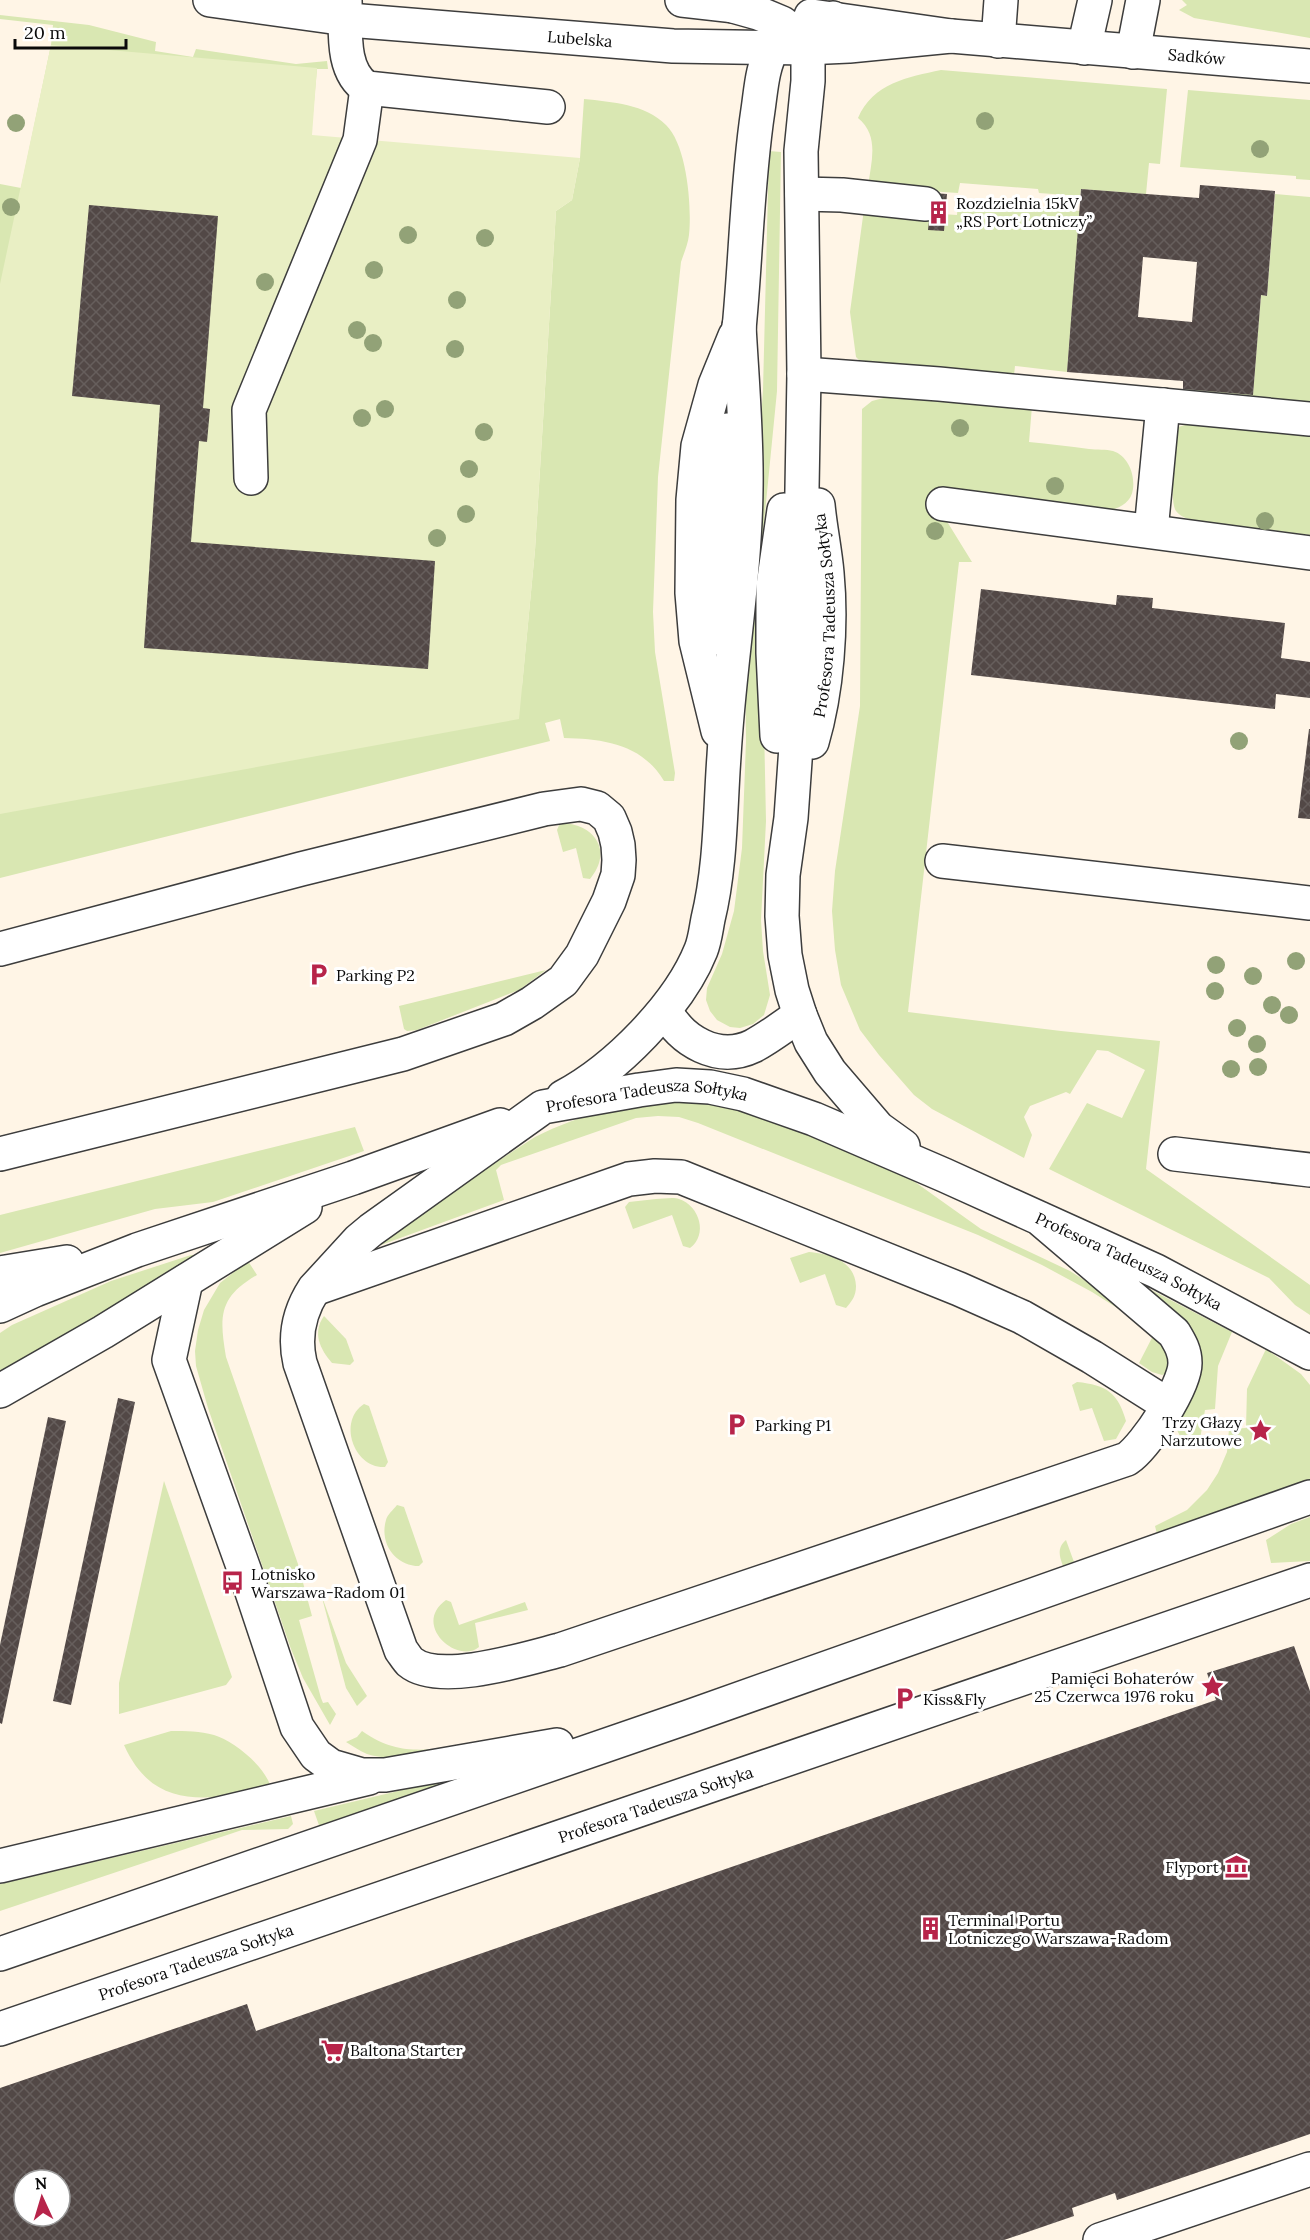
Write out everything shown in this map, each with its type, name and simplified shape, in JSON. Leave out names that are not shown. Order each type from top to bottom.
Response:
[{"type":"street","name":"Lubelska","points":[[210,0],[346,9],[673,46],[790,42],[841,32]]},
{"type":"street","name":"Lubelska","points":[[682,0],[733,6],[841,32],[951,36],[1084,48]]},
{"type":"street","points":[[998,41],[1002,0]]},
{"type":"street","points":[[1084,48],[1095,0]]},
{"type":"street","points":[[1133,52],[1143,0]]},
{"type":"street","points":[[733,6],[782,23],[790,42]]},
{"type":"street","points":[[346,9],[347,51],[351,67],[359,83],[367,88],[548,107]]},
{"type":"street","points":[[808,81],[825,60],[841,32]]},
{"type":"street","name":"Profesora Tadeusza Sołtyka","points":[[543,1107],[573,1092],[618,1058],[664,1010],[687,977],[701,948],[712,903],[719,857],[724,756],[714,652],[718,507],[739,326],[757,112],[763,75],[790,42],[808,60],[808,81],[801,151],[804,375],[798,718],[791,818],[783,876],[782,916],[785,955],[800,1015],[811,1042],[830,1072],[878,1128],[944,1175]]},
{"type":"street","name":"Profesora Tadeusza Sołtyka","points":[[673,46],[719,58],[740,69],[753,91],[757,112]]},
{"type":"street","name":"Sadków","points":[[1084,48],[1310,66]]},
{"type":"street","points":[[251,478],[249,410],[360,140],[367,88]]},
{"type":"street","points":[[802,194],[842,195],[926,204]]},
{"type":"street","points":[[804,375],[1310,418]]},
{"type":"street","points":[[1151,531],[1163,405]]},
{"type":"street","points":[[943,504],[1310,553]]},
{"type":"street","points":[[0,949],[301,869],[544,809],[581,804],[597,808],[609,818],[618,845],[618,875],[609,901],[582,955],[563,981],[504,1019],[403,1054],[0,1154]]},
{"type":"street","points":[[942,861],[1310,903]]},
{"type":"street","points":[[664,1010],[673,1025],[688,1040],[708,1049],[730,1052],[751,1047],[800,1015]]},
{"type":"street","name":"Profesora Tadeusza Sołtyka","points":[[543,1107],[676,1085],[710,1087],[743,1094],[805,1116],[944,1175],[1156,1271],[1310,1353]]},
{"type":"street","points":[[0,1306],[137,1250],[353,1178],[543,1107]]},
{"type":"street","points":[[543,1107],[359,1240],[314,1289],[298,1325],[296,1342],[300,1363],[397,1641],[410,1662],[436,1672],[471,1670],[560,1650],[1127,1459],[1137,1452],[1147,1440],[1182,1377],[1185,1364],[1183,1346],[1174,1333],[1039,1218]]},
{"type":"street","points":[[1175,1154],[1310,1170]]},
{"type":"street","points":[[314,1289],[629,1179],[655,1176],[681,1177],[844,1241],[1022,1317],[1092,1357],[1168,1405]]},
{"type":"street","points":[[0,1391],[186,1281],[353,1178]]},
{"type":"street","points":[[0,1274],[137,1250]]},
{"type":"street","points":[[186,1281],[169,1360],[249,1583],[297,1728],[316,1755],[331,1766],[362,1775],[384,1775]]},
{"type":"street","points":[[0,1954],[650,1730],[1310,1497]]},
{"type":"street","name":"Profesora Tadeusza Sołtyka","points":[[0,2029],[1310,1580]]},
{"type":"street","points":[[0,1866],[384,1775],[650,1730]]},
{"type":"street","points":[[1100,2240],[1310,2169]]},
{"type":"green space","points":[[1182,0],[1310,0],[1310,38],[1194,18],[1179,10],[1187,5]]},
{"type":"green space","points":[[0,15],[89,25],[156,42],[155,51],[193,57],[196,49],[296,64],[327,61],[328,69],[317,69],[311,135],[0,425],[0,184],[21,188],[51,45],[53,25],[0,19]]},
{"type":"green space","points":[[51,45],[317,68],[312,135],[580,158],[572,200],[556,211],[535,550],[519,719],[0,814],[0,284]]},
{"type":"green space","points":[[941,70],[1167,89],[1160,164],[1149,163],[1146,194],[1081,189],[1080,196],[1039,193],[1038,189],[960,183],[958,193],[868,187],[872,141],[865,125],[858,118],[865,106],[882,89],[904,79]]},
{"type":"green space","points":[[1188,90],[1310,100],[1310,180],[1296,179],[1296,176],[1180,167]]},
{"type":"green space","points":[[584,99],[638,108],[658,118],[666,125],[679,147],[689,193],[689,235],[681,262],[658,477],[653,612],[655,652],[675,773],[674,781],[664,781],[645,759],[621,746],[593,740],[564,738],[560,719],[545,723],[550,741],[0,878],[0,789],[522,686],[535,550],[556,211],[572,200],[580,158]]},
{"type":"green space","points":[[769,151],[781,152],[777,391],[763,533],[762,628],[766,821],[761,920],[770,995],[764,1015],[753,1024],[740,1028],[730,1027],[717,1020],[706,1000],[707,988],[722,954],[734,911],[742,848],[746,741],[745,651],[763,390]]},
{"type":"green space","points":[[1275,194],[1310,197],[1310,410],[1181,399],[1183,389],[1253,394],[1261,295],[1267,296]]},
{"type":"green space","points":[[958,201],[1080,211],[1067,372],[1015,366],[1014,375],[874,363],[859,360],[856,357],[850,312],[864,209],[957,215]]},
{"type":"green space","points":[[891,396],[1032,406],[1029,442],[1113,451],[1126,461],[1132,472],[1133,483],[1130,498],[1120,506],[1107,511],[943,515],[972,562],[959,562],[908,1012],[1160,1041],[1146,1169],[1310,1285],[1310,1315],[1295,1305],[1269,1278],[1049,1169],[1087,1103],[1122,1118],[1145,1070],[1108,1051],[1097,1050],[1070,1094],[1066,1092],[1030,1106],[1024,1117],[1032,1135],[1024,1158],[932,1109],[914,1095],[860,1030],[841,985],[832,911],[835,871],[860,706],[862,409],[872,401]]},
{"type":"green space","points":[[1200,421],[1310,430],[1310,535],[1197,521],[1186,518],[1176,511],[1173,495],[1178,427]]},
{"type":"green space","points":[[560,823],[582,828],[597,840],[600,858],[597,869],[590,879],[583,878],[576,848],[563,852],[557,830]]},
{"type":"green space","points":[[546,970],[519,990],[417,1030],[404,1029],[399,1006]]},
{"type":"green space","points":[[692,1098],[731,1104],[887,1166],[915,1182],[981,1229],[1070,1271],[1161,1332],[1173,1347],[1171,1368],[1162,1375],[1152,1372],[1139,1363],[1155,1332],[1092,1292],[1042,1265],[978,1235],[679,1117],[636,1118],[501,1165],[496,1170],[504,1200],[381,1245],[380,1237],[535,1137],[572,1121],[611,1109]]},
{"type":"green space","points":[[355,1127],[364,1151],[213,1202],[155,1209],[0,1253],[0,1215]]},
{"type":"green space","points":[[679,1199],[692,1208],[699,1221],[700,1229],[696,1242],[690,1248],[683,1246],[672,1215],[633,1229],[625,1207],[629,1202]]},
{"type":"green space","points":[[809,1252],[840,1260],[851,1270],[855,1277],[856,1290],[846,1308],[836,1305],[825,1274],[800,1283],[790,1258]]},
{"type":"green space","points":[[194,1255],[195,1259],[0,1374],[0,1333],[12,1325],[111,1281]]},
{"type":"green space","points":[[248,1261],[257,1275],[235,1291],[225,1309],[223,1330],[226,1357],[298,1564],[312,1616],[299,1620],[321,1698],[323,1703],[328,1702],[336,1714],[330,1725],[303,1678],[291,1649],[208,1408],[196,1366],[195,1351],[198,1330],[204,1310],[220,1283]]},
{"type":"green space","points":[[1132,1280],[1232,1332],[1218,1366],[1215,1409],[1205,1410],[1199,1445],[1181,1438],[1176,1428],[1196,1386],[1201,1359]]},
{"type":"green space","points":[[324,1316],[346,1339],[354,1361],[350,1365],[332,1363],[324,1352],[319,1341],[318,1329]]},
{"type":"green space","points":[[1266,1349],[1301,1374],[1310,1385],[1310,1483],[1066,1574],[1061,1561],[1060,1548],[1066,1540],[1074,1562],[1157,1534],[1155,1526],[1187,1510],[1207,1490],[1218,1473],[1227,1452],[1229,1429],[1246,1428],[1247,1389]]},
{"type":"green space","points":[[1077,1382],[1104,1388],[1115,1397],[1126,1421],[1116,1439],[1104,1441],[1092,1408],[1080,1411],[1072,1385]]},
{"type":"green space","points":[[364,1404],[369,1406],[388,1462],[385,1467],[374,1466],[365,1460],[353,1443],[352,1421],[356,1412]]},
{"type":"green space","points":[[164,1481],[232,1677],[226,1685],[119,1714],[119,1683]]},
{"type":"green space","points":[[397,1505],[404,1507],[423,1562],[419,1566],[403,1562],[391,1552],[387,1545],[384,1529],[386,1520]]},
{"type":"green space","points":[[1310,1517],[1310,1561],[1271,1563],[1266,1540],[1291,1524]]},
{"type":"green space","points":[[321,1594],[346,1663],[367,1696],[357,1706],[346,1688]]},
{"type":"green space","points":[[446,1600],[451,1602],[459,1625],[525,1602],[528,1610],[475,1623],[479,1647],[470,1651],[460,1651],[450,1647],[436,1631],[433,1620],[437,1610]]},
{"type":"green space","points":[[171,1731],[209,1734],[231,1743],[264,1773],[271,1790],[227,1796],[186,1796],[168,1792],[151,1782],[137,1767],[124,1745]]},
{"type":"green space","points":[[362,1731],[398,1748],[421,1750],[461,1748],[414,1756],[376,1756],[364,1753],[346,1742],[357,1737]]},
{"type":"green space","points":[[453,1778],[460,1779],[321,1831],[314,1811]]},
{"type":"green space","points":[[291,1816],[293,1824],[288,1829],[242,1830],[0,1911],[0,1884]]},
{"type":"building","points":[[1200,185],[1275,191],[1267,296],[1261,295],[1253,395],[1183,389],[1183,381],[1067,372],[1081,189],[1199,198]],"holes":[[[1143,257],[1197,262],[1192,322],[1138,317]]]},
{"type":"building","name":"Rozdzielnia 15kV „RS Port Lotniczy”","points":[[932,193],[947,194],[944,231],[928,230]]},
{"type":"building","points":[[89,205],[218,216],[203,408],[210,409],[207,442],[199,441],[191,542],[435,561],[428,669],[144,648],[160,405],[72,396]]},
{"type":"building","points":[[981,589],[1116,605],[1117,595],[1153,598],[1152,608],[1285,623],[1281,658],[1310,662],[1310,698],[1276,694],[1275,709],[971,675]]},
{"type":"building","points":[[1310,729],[1310,819],[1298,818]]},
{"type":"building","points":[[118,1398],[135,1402],[71,1705],[53,1701]]},
{"type":"building","points":[[48,1417],[66,1421],[2,1724],[0,1723],[0,1645]]},
{"type":"building","name":"Terminal Portu Lotniczego Warszawa-Radom","points":[[1294,1646],[1310,1691],[1310,2134],[1117,2200],[1115,2193],[1072,2208],[1074,2216],[1004,2240],[0,2240],[0,2088],[247,2004],[256,2031],[1216,1700],[1207,1673]]},
{"type":"place","name":"Rozdzielnia 15kV „RS Port Lotniczy”","points":[[938,212]]},
{"type":"place","name":"Parking P2","points":[[318,975]]},
{"type":"place","name":"Parking P1","points":[[737,1425]]},
{"type":"place","name":"Trzy Głazy Narzutowe","points":[[1260,1431]]},
{"type":"place","name":"Lotnisko Warszawa-Radom 01","points":[[233,1583]]},
{"type":"place","name":"Pamięci Bohaterów 25 Czerwca 1976 roku","points":[[1212,1687]]},
{"type":"place","name":"Kiss&Fly","points":[[905,1699]]},
{"type":"place","name":"Flyport","points":[[1237,1867]]},
{"type":"place","name":"Terminal Portu Lotniczego Warszawa-Radom","points":[[930,1929]]},
{"type":"place","name":"Baltona Starter","points":[[332,2050]]}]
